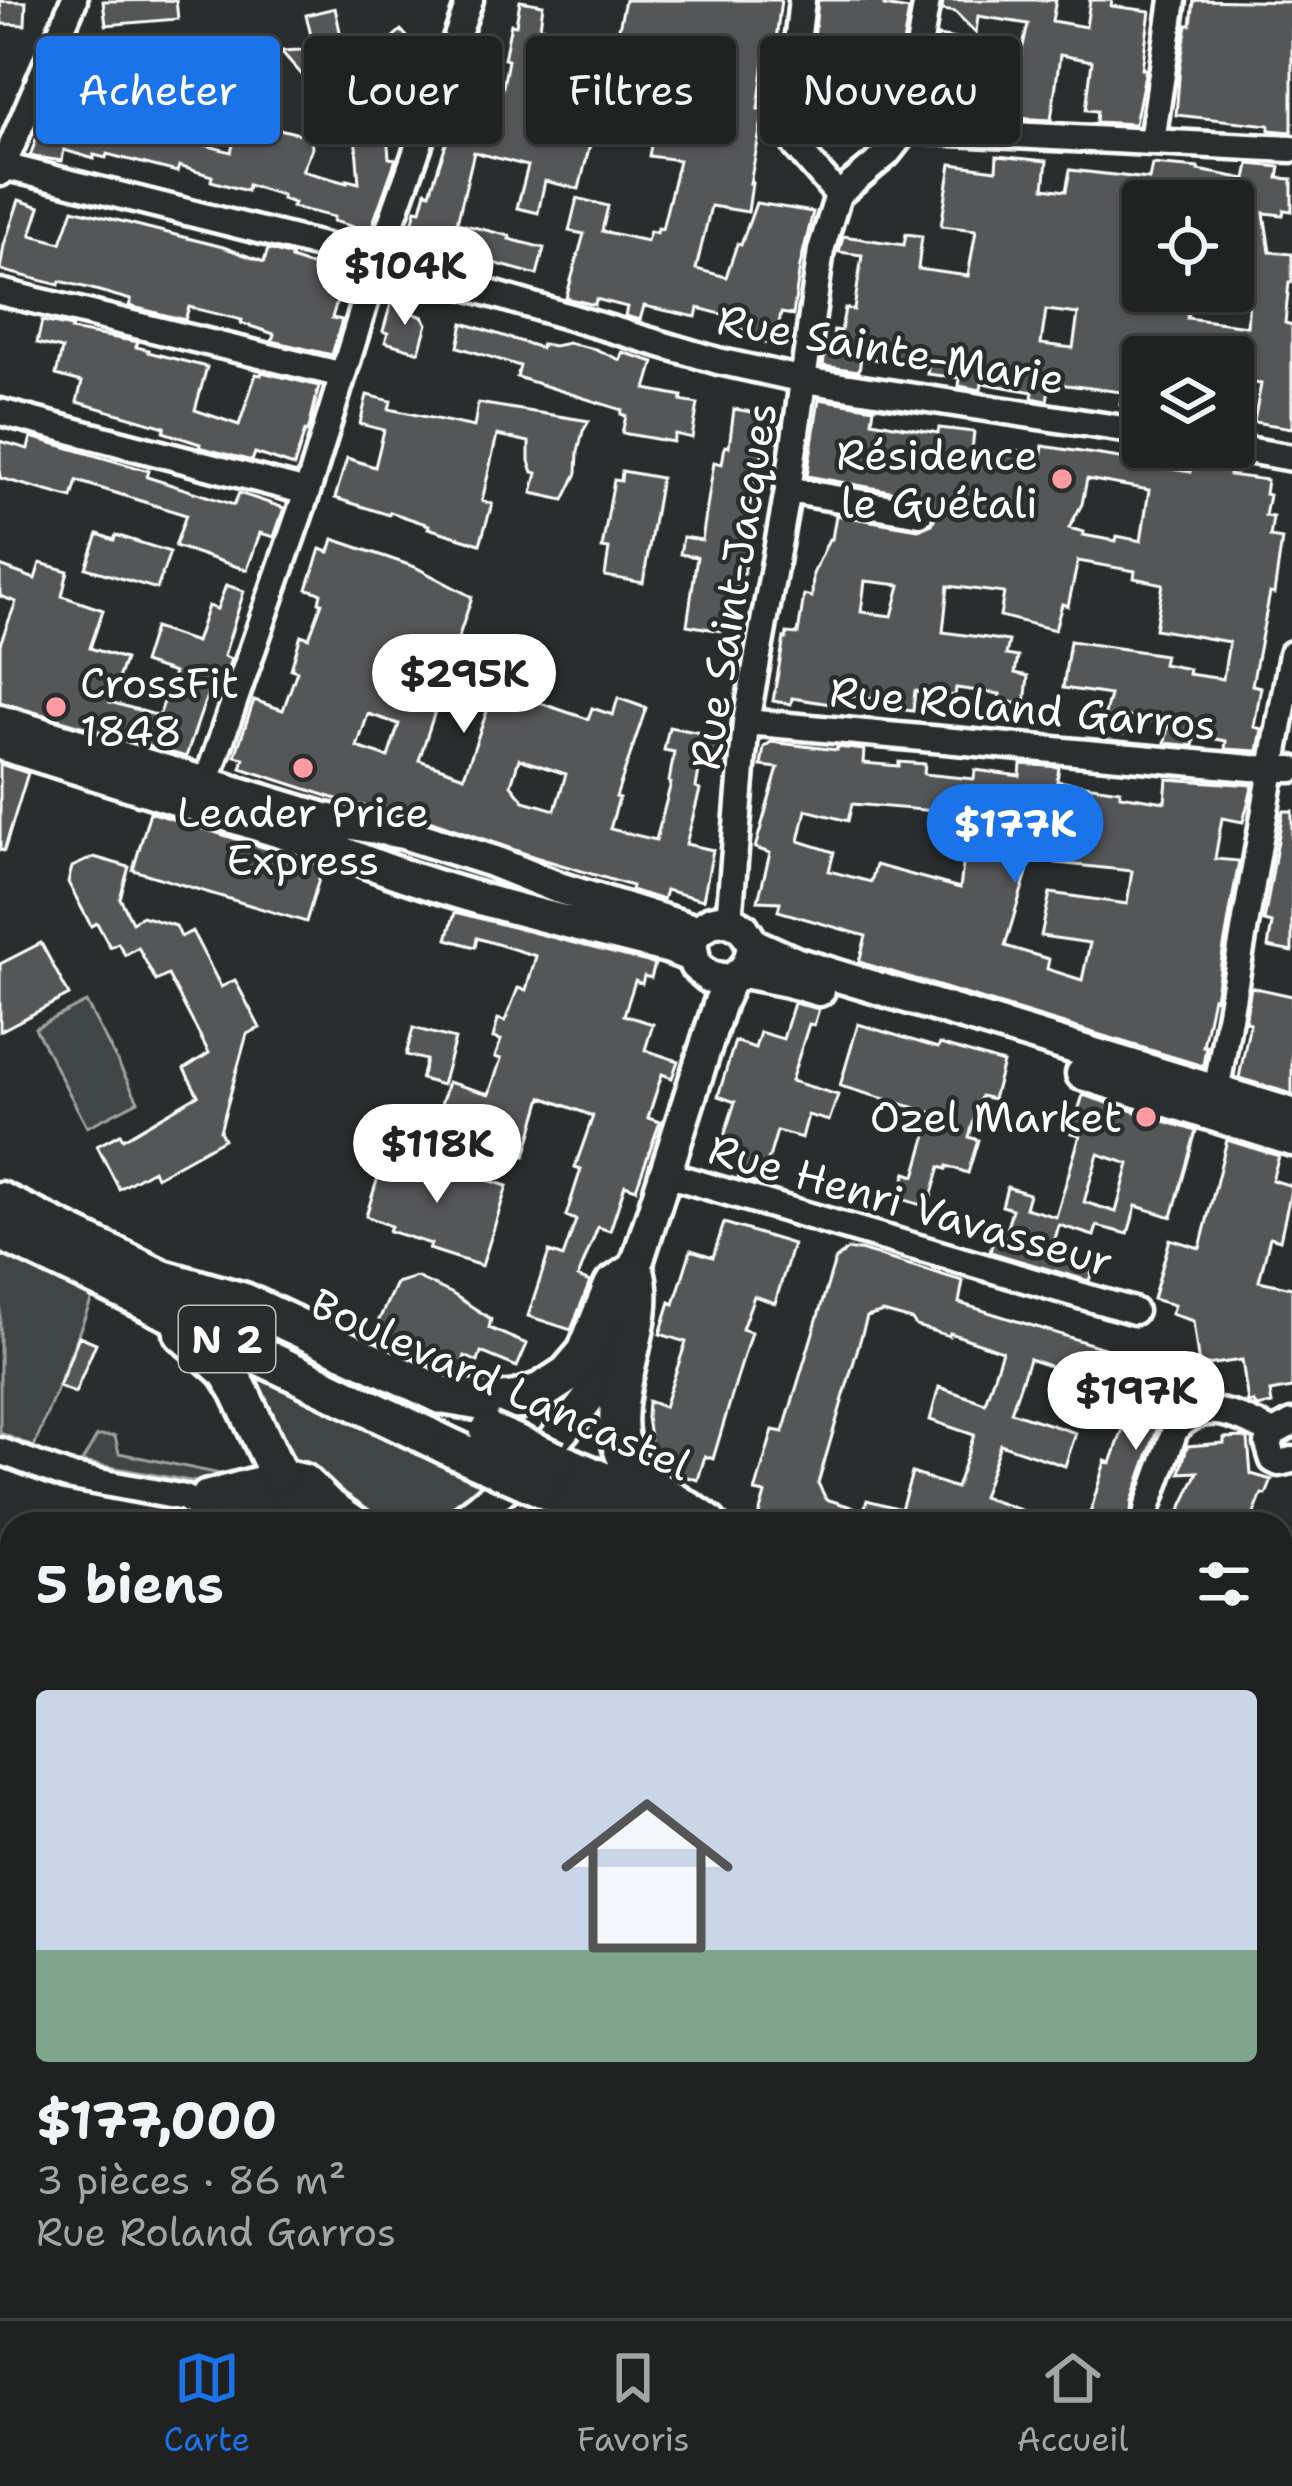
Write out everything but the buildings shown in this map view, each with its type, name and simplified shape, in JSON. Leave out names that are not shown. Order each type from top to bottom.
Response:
[{"type":"main road","name":"Boulevard Lancastel","points":[[0,1201],[157,1292],[489,1432],[549,1475],[668,1512]]},
{"type":"main road","name":"N 2","points":[[0,1231],[157,1292],[454,1449],[549,1475],[604,1512]]},
{"type":"main road","points":[[157,1292],[244,1302],[442,1395],[489,1403],[542,1391],[568,1374],[586,1353],[614,1286],[635,1271],[640,1286],[633,1339],[620,1385],[618,1422],[625,1454],[637,1474],[692,1512]]},
{"type":"main road","points":[[157,1292],[191,1341],[228,1372],[285,1487]]},
{"type":"street","points":[[1,170],[74,0]]},
{"type":"street","points":[[206,783],[307,492],[378,260],[470,0]]},
{"type":"street","points":[[802,0],[788,122],[796,146],[838,195],[896,144]]},
{"type":"street","points":[[922,36],[927,0]]},
{"type":"street","points":[[1152,141],[1173,0]]},
{"type":"street","points":[[1020,135],[1292,149]]},
{"type":"street","name":"Rue Sainte-Marie","points":[[1,170],[378,260],[718,361],[803,380],[1122,429]]},
{"type":"street","name":"Rue Saint-Jacques","points":[[730,920],[746,722],[788,490],[821,250],[838,195]]},
{"type":"street","points":[[0,292],[343,375]]},
{"type":"street","points":[[0,412],[307,492]]},
{"type":"street","points":[[1254,451],[1292,458]]},
{"type":"street","points":[[788,490],[920,513]]},
{"type":"street","points":[[1216,1093],[1282,768],[1292,654]]},
{"type":"street","points":[[0,721],[351,826],[403,833],[492,861],[720,959],[795,963],[1292,1114]]},
{"type":"street","name":"Rue Roland Garros","points":[[746,722],[1282,768]]},
{"type":"street","points":[[0,744],[337,850],[404,876],[720,959],[1292,1140]]},
{"type":"street","points":[[473,1512],[578,1415],[598,1385],[697,1076],[707,1006],[720,959],[711,922],[730,920]]},
{"type":"street","name":"Rue Henri Vavasseur","points":[[666,1174],[1134,1311]]},
{"type":"street","points":[[1147,1512],[1175,1430],[1204,1411],[1222,1411],[1283,1428],[1268,1444],[1273,1460],[1292,1460]]},
{"type":"street","points":[[231,1489],[248,1468],[255,1429]]},
{"type":"street","points":[[0,1450],[67,1476],[185,1498],[231,1489],[285,1487]]},
{"type":"street","points":[[185,1498],[205,1505],[304,1480],[341,1512]]},
{"type":"street","points":[[285,1487],[307,1512]]},
{"type":"shaded area","points":[[86,1002],[138,1101],[87,1127],[35,1028]]},
{"type":"shaded area","points":[[0,1253],[93,1296],[34,1447],[0,1433]]},
{"type":"shaded area","points":[[226,1354],[489,1480],[448,1512],[350,1512],[278,1466]]},
{"type":"shaded area","points":[[97,1436],[115,1436],[119,1453],[230,1476],[207,1484],[82,1462]]},
{"type":"shaded area","points":[[535,1500],[562,1512],[530,1512]]},
{"type":"place","name":"Résidence le Guétali","points":[[1062,479]]},
{"type":"place","name":"CrossFit 1848","points":[[56,707]]},
{"type":"place","name":"Leader Price Express","points":[[303,768]]},
{"type":"place","name":"Ozel Market","points":[[1146,1117]]}]
